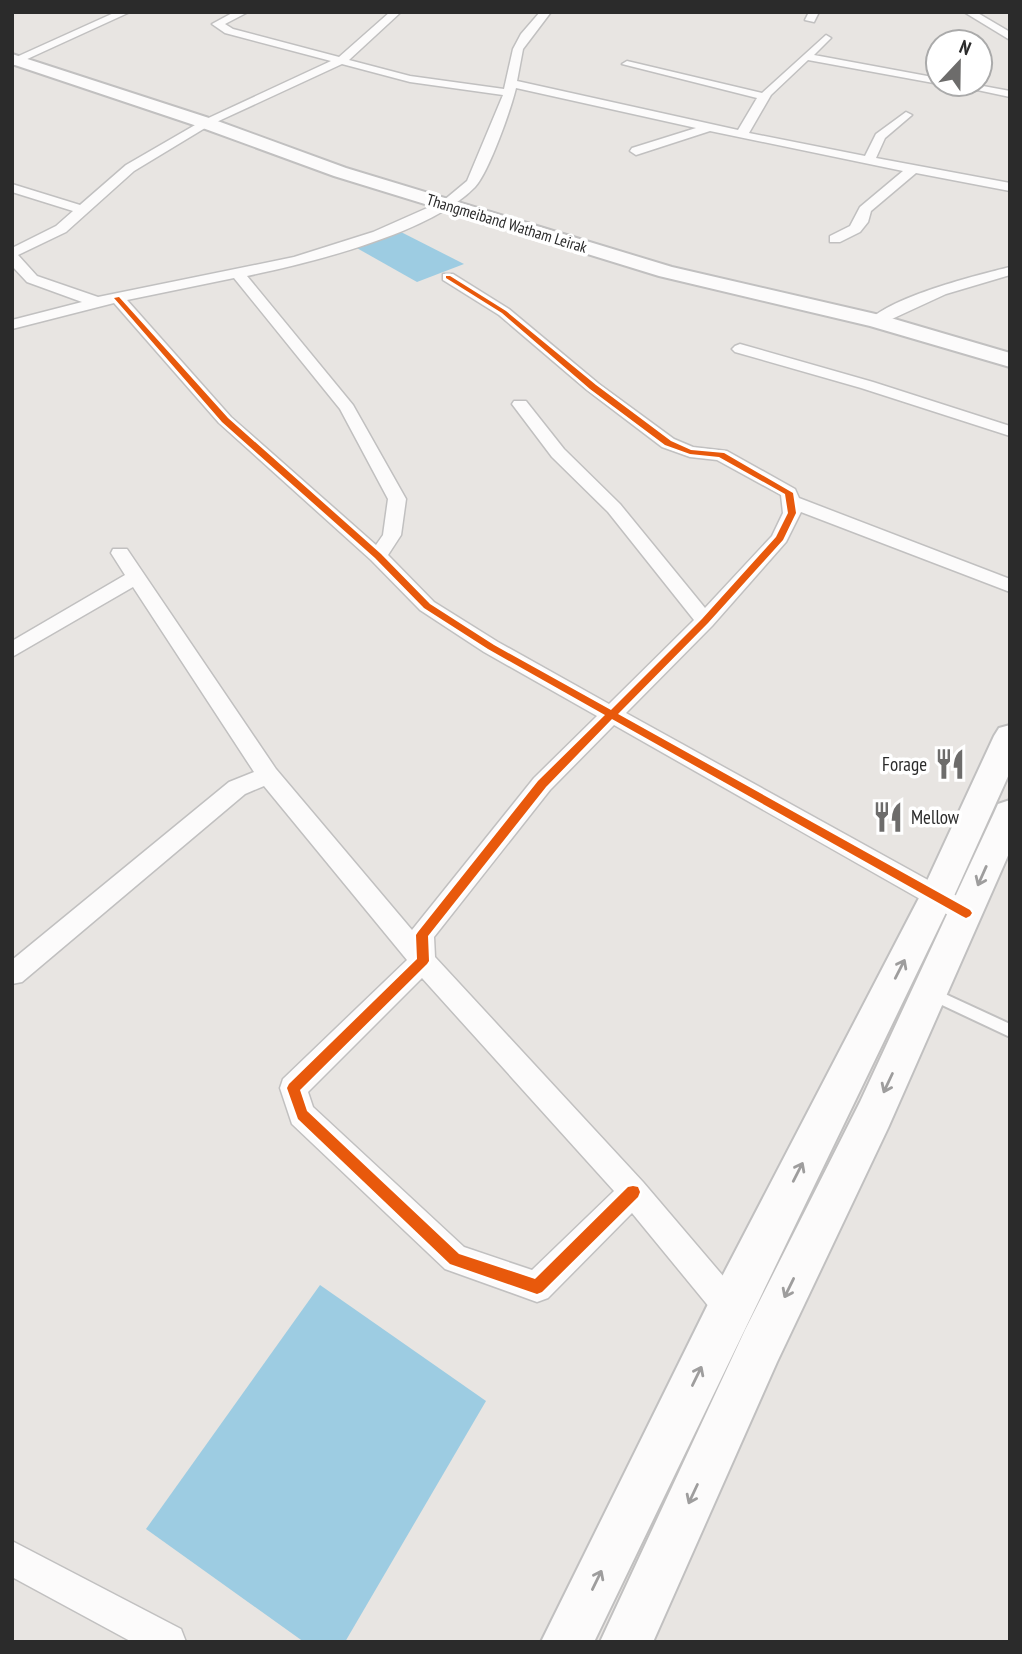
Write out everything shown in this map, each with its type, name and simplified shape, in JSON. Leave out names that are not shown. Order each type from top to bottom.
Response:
[{"type":"street","points":[[14,61],[125,12]]},
{"type":"street","points":[[243,12],[217,24],[229,31],[410,79],[509,88],[1010,187]]},
{"type":"street","points":[[97,302],[32,279],[22,271],[12,254],[61,229],[130,168],[206,123],[341,61],[396,12]]},
{"type":"street","points":[[12,325],[97,302],[238,274],[335,250],[378,235],[448,204],[472,183],[480,170],[509,88],[518,49],[525,36],[546,12]]},
{"type":"street","points":[[969,12],[1010,37]]},
{"type":"street","points":[[89,15],[107,20]]},
{"type":"street","points":[[742,135],[750,112],[762,96],[826,38]]},
{"type":"street","points":[[808,57],[924,78]]},
{"type":"street","name":"Thangmeiband Watham Leirak","points":[[14,61],[206,123],[328,168],[666,272],[876,321],[1010,360]]},
{"type":"street","points":[[628,64],[762,96]]},
{"type":"street","points":[[869,160],[880,136],[906,115]]},
{"type":"street","points":[[636,151],[708,128]]},
{"type":"street","points":[[835,239],[858,229],[863,222],[865,211],[913,169]]},
{"type":"street","points":[[12,188],[82,210]]},
{"type":"street","points":[[876,321],[953,284],[1010,271]]},
{"type":"street","points":[[238,274],[347,408],[397,499],[392,535],[378,556]]},
{"type":"street","points":[[448,277],[504,312],[593,387],[668,443],[690,452],[721,455],[778,486],[789,494],[792,513],[780,538],[705,621],[542,784],[457,894],[422,934],[423,961],[293,1088],[302,1115],[455,1259],[537,1287],[633,1192]]},
{"type":"street","points":[[117,298],[225,420],[378,556],[427,606],[455,626],[951,906]]},
{"type":"street","points":[[740,349],[867,385],[1010,431]]},
{"type":"street","points":[[520,404],[558,453],[614,508],[705,621]]},
{"type":"street","points":[[792,502],[1010,586]]},
{"type":"street","points":[[120,553],[268,775],[423,961],[633,1192],[730,1308]]},
{"type":"street","points":[[12,650],[135,577]]},
{"type":"street","points":[[626,1642],[755,1358],[929,993],[951,906],[1010,736]]},
{"type":"street","points":[[13,974],[237,788],[268,775]]},
{"type":"street","points":[[567,1642],[730,1308],[951,906],[1010,813]]},
{"type":"street","points":[[12,1558],[168,1642]]},
{"type":"lane","points":[[929,993],[1010,1031]]},
{"type":"water","points":[[399,231],[464,264],[417,282],[355,247]]},
{"type":"water","points":[[320,1285],[486,1401],[345,1642],[304,1642],[146,1529]]},
{"type":"cycle path","points":[[448,277],[504,312],[593,387],[668,443],[690,452],[721,455],[789,493],[792,513],[780,538],[705,621],[542,784],[422,935],[423,961],[293,1088],[302,1115],[455,1259],[537,1287],[633,1192]]},
{"type":"cycle path","points":[[117,298],[225,420],[378,556],[427,606],[491,647],[966,913]]},
{"type":"place","name":"Forage","points":[[950,764]]},
{"type":"place","name":"Mellow","points":[[888,817]]}]
